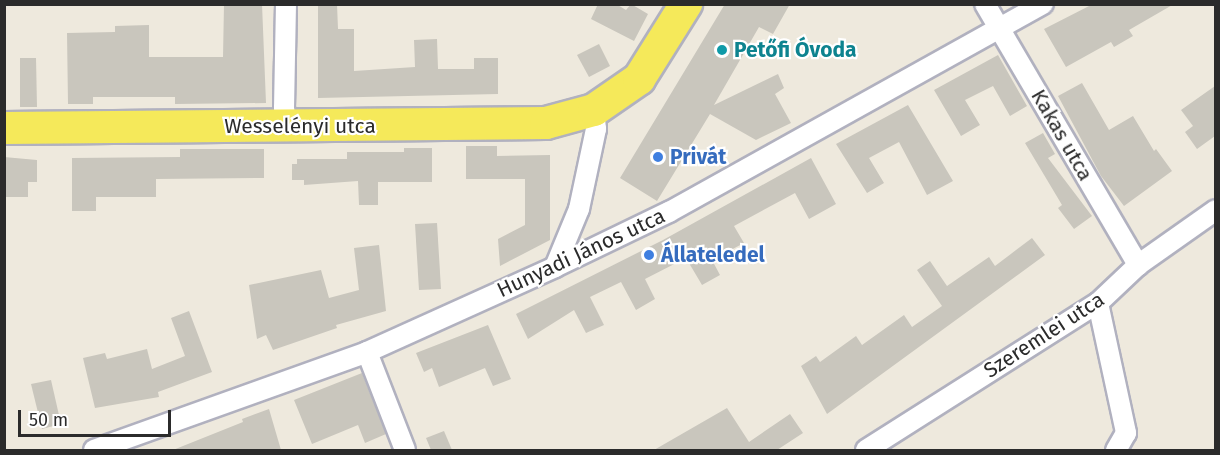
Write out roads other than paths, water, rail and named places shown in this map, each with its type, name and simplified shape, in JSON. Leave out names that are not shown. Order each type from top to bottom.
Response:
[{"type":"main road","name":"Wesselényi utca","points":[[4,128],[546,123],[594,110],[639,79],[686,4]]},
{"type":"street","points":[[286,4],[284,108],[287,126]]},
{"type":"street","name":"Kakas utca","points":[[985,4],[1138,265]]},
{"type":"street","name":"Hunyadi János utca","points":[[94,450],[367,352],[555,267],[712,189],[1043,4]]},
{"type":"street","points":[[555,267],[579,208],[596,129],[594,110]]},
{"type":"street","name":"Szeremlei utca","points":[[866,450],[1098,303],[1138,265],[1215,210]]},
{"type":"street","points":[[1098,303],[1126,433],[1116,450]]},
{"type":"street","points":[[367,352],[405,450]]},
{"type":"place","name":"Petőfi Óvoda","points":[[722,50]]},
{"type":"place","name":"Privát","points":[[658,157]]},
{"type":"place","name":"Állateledel","points":[[649,255]]}]
